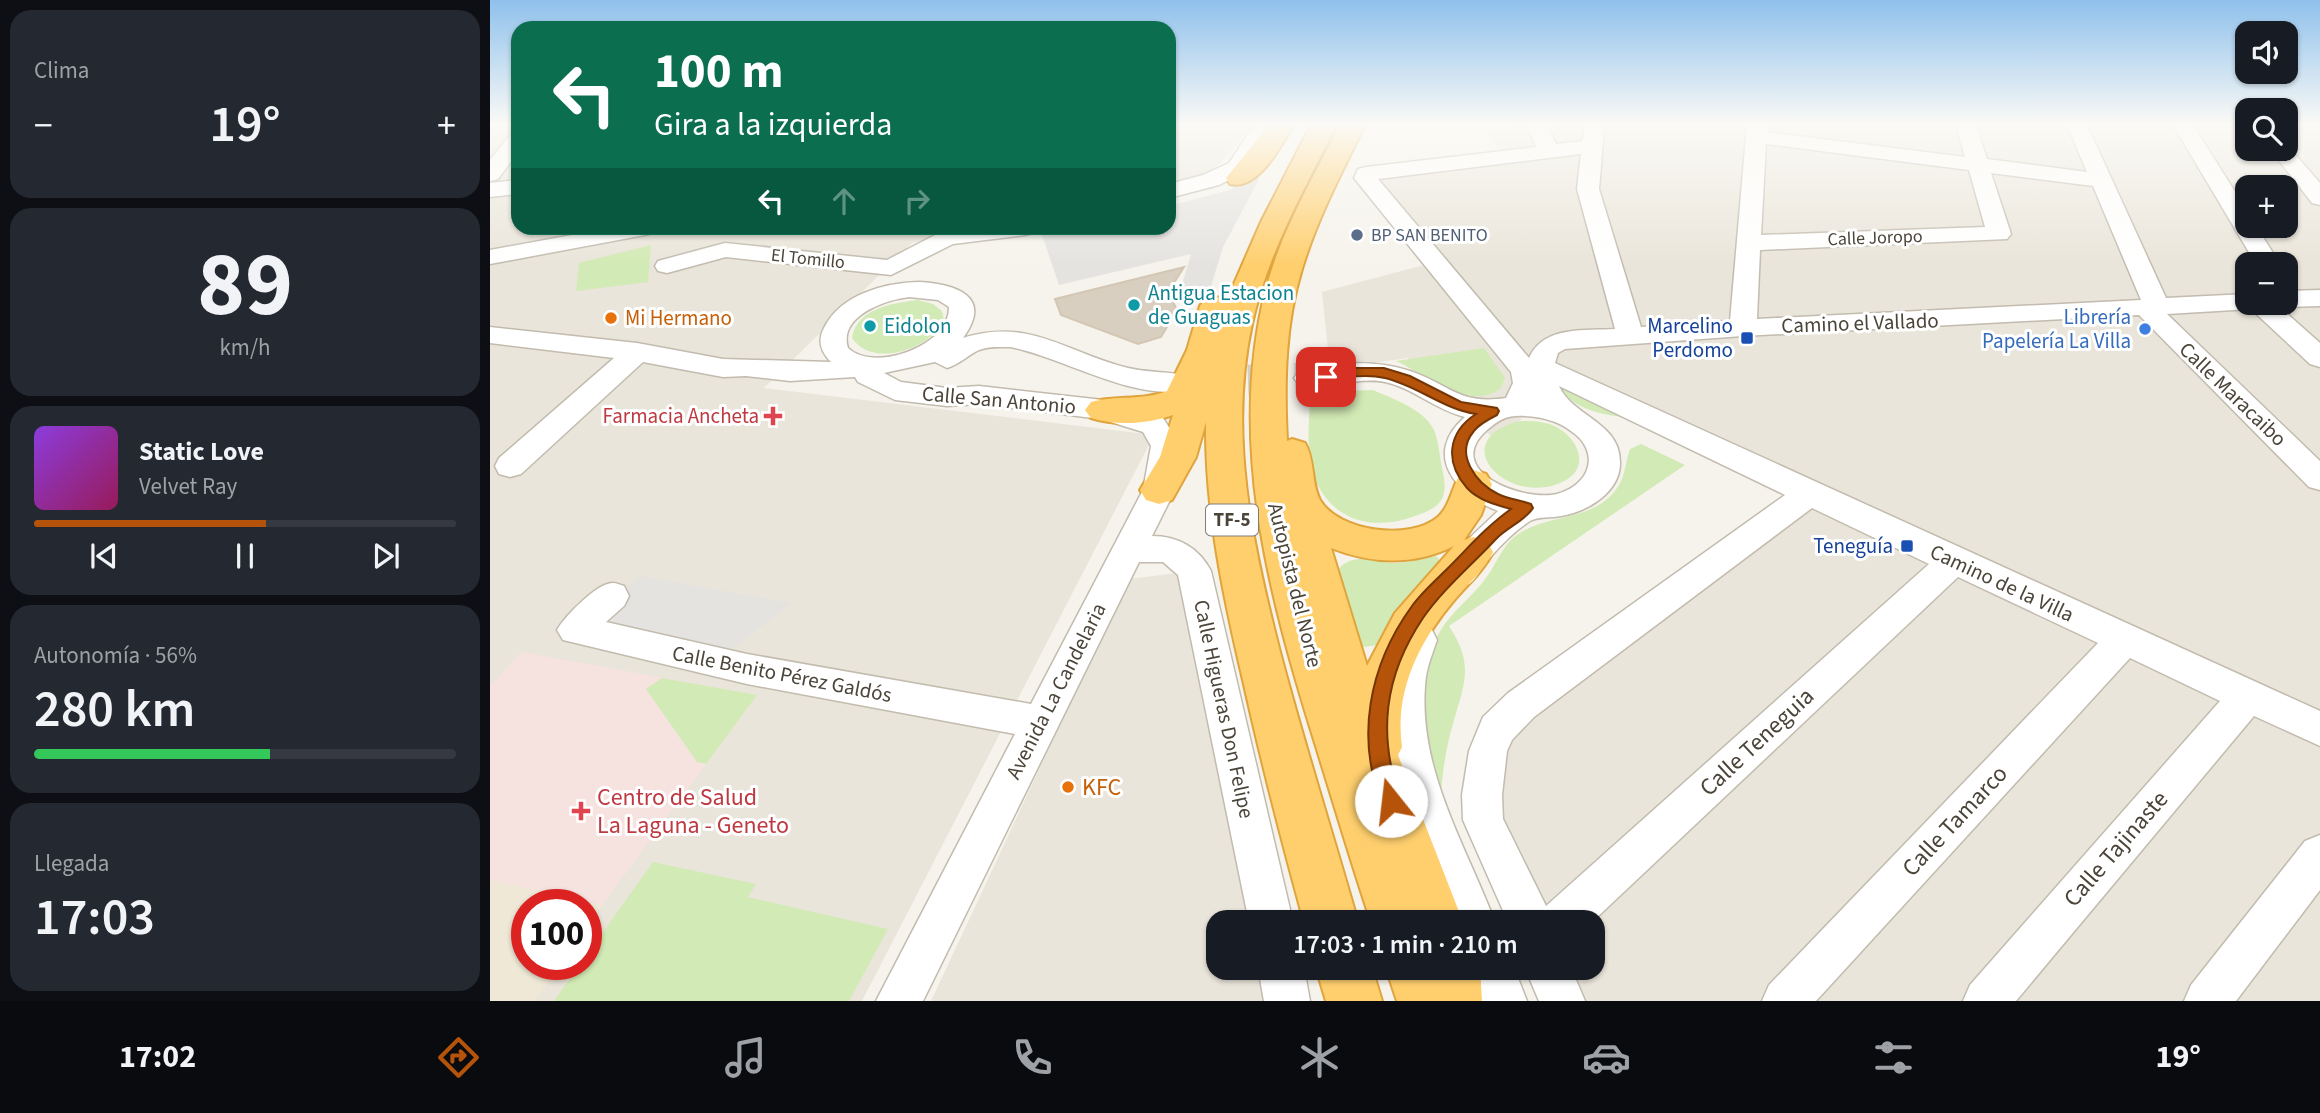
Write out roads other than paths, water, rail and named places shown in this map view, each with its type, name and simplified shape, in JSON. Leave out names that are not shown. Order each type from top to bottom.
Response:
[{"type":"highway","points":[[1239,178],[1245,172]]},
{"type":"highway","points":[[1103,410],[1151,410],[1181,399],[1205,350],[1229,270],[1270,185],[1285,172]]},
{"type":"highway","name":"TF-5","points":[[1309,172],[1260,253],[1237,321],[1230,355],[1224,428],[1225,471],[1240,577],[1287,772],[1327,910]]},
{"type":"highway","name":"Autopista del Norte","points":[[1320,172],[1281,288],[1269,350],[1266,393],[1270,476],[1281,546],[1299,623],[1394,910]]},
{"type":"highway","points":[[1347,172],[1313,254],[1294,323],[1289,398],[1292,447],[1305,529],[1353,697],[1432,910]]},
{"type":"highway","points":[[1159,490],[1178,457],[1192,415],[1205,368],[1205,350]]},
{"type":"highway","points":[[1301,504],[1314,520],[1331,532],[1361,544],[1395,548],[1430,541],[1453,526],[1465,511],[1473,484]]},
{"type":"highway","points":[[1383,780],[1377,739],[1380,697],[1390,658],[1419,610],[1473,552]]},
{"type":"highway","points":[[1348,980],[1354,1001]]},
{"type":"highway","points":[[1417,980],[1425,1001]]},
{"type":"highway","points":[[1453,980],[1454,1001]]},
{"type":"street","points":[[1176,189],[1211,180],[1228,172]]},
{"type":"street","points":[[1384,172],[1366,174],[1365,178],[1524,370],[1527,383],[1504,409],[1470,425],[1460,438],[1459,462],[1473,484],[1494,499],[1525,508],[1563,505],[1581,498],[1594,487],[1603,474],[1605,460],[1592,432],[1561,412],[1545,408],[1504,409],[1458,406],[1395,375],[1368,372],[1317,378],[1367,380],[1396,387],[1423,401],[1441,415],[1460,438]]},
{"type":"street","points":[[1590,172],[1588,189],[1631,337]]},
{"type":"street","points":[[1743,328],[1754,172]]},
{"type":"street","name":"Calle Joropo","points":[[1750,243],[1999,234],[1982,172]]},
{"type":"street","points":[[2029,172],[2101,180]]},
{"type":"street","points":[[2097,172],[2152,308]]},
{"type":"street","points":[[2212,172],[2261,252]]},
{"type":"street","points":[[2299,172],[2320,198]]},
{"type":"street","points":[[1176,198],[1219,188],[1239,178]]},
{"type":"street","points":[[490,190],[511,188]]},
{"type":"street","points":[[490,257],[608,235]]},
{"type":"street","name":"Calle San Antonio","points":[[637,352],[670,350],[784,362],[810,353],[891,268],[929,235]]},
{"type":"street","points":[[929,290],[932,235]]},
{"type":"street","name":"El Tomillo","points":[[667,266],[725,239],[891,268]]},
{"type":"street","points":[[856,307],[897,291],[929,290],[957,300],[964,314],[959,330],[929,369],[933,381],[967,391]]},
{"type":"street","points":[[2298,297],[2320,298]]},
{"type":"street","name":"Camino el Vallado","points":[[1541,367],[1547,348],[1559,341],[1743,328],[2235,303]]},
{"type":"street","name":"Calle Maracaibo","points":[[2152,308],[2320,480]]},
{"type":"street","points":[[964,314],[1026,332],[1043,346]]},
{"type":"street","points":[[2273,315],[2320,358]]},
{"type":"street","points":[[833,331],[833,349],[839,356],[863,365],[898,364],[985,338],[1003,337],[1043,346],[1120,375],[1182,383]]},
{"type":"street","name":"Calle San Antonio","points":[[490,335],[637,352],[723,368],[741,374],[947,397],[967,391],[1103,410]]},
{"type":"street","points":[[510,467],[637,352]]},
{"type":"street","name":"Calle San Antonio","points":[[723,368],[746,367],[790,372],[846,371],[863,365],[868,376],[895,391]]},
{"type":"street","points":[[1541,367],[1542,386],[1561,412]]},
{"type":"street","name":"Camino de la Villa","points":[[1541,367],[2320,729]]},
{"type":"street","name":"Avenida La Candelaria","points":[[899,1001],[1159,490],[1166,446],[1162,436],[1153,425],[1103,410]]},
{"type":"street","name":"Camino de la Villa","points":[[1599,443],[1609,434],[1647,427],[1685,434]]},
{"type":"street","points":[[1525,910],[1483,820],[1488,751],[1496,729],[1521,705],[1810,493]]},
{"type":"street","points":[[1468,910],[1418,783],[1406,740],[1405,691],[1414,651],[1430,618],[1473,552],[1495,529],[1525,508]]},
{"type":"street","name":"Calle Higueras Don Felipe","points":[[1127,550],[1170,549],[1184,556],[1194,571],[1268,910]]},
{"type":"street","name":"Calle Teneguia","points":[[1574,910],[1954,561]]},
{"type":"street","name":"Calle Benito Pérez Galdós","points":[[612,596],[575,630],[747,669],[1039,722]]},
{"type":"street","name":"Calle Tamarco","points":[[1785,1001],[2124,640]]},
{"type":"street","name":"Calle Tajinaste","points":[[1986,1001],[2247,697]]},
{"type":"street","points":[[2207,1001],[2320,856]]},
{"type":"street","points":[[1283,980],[1287,1001]]},
{"type":"street","points":[[1496,980],[1504,1001]]},
{"type":"street","points":[[1553,980],[1562,1001]]},
{"type":"tunnel","points":[[1201,382],[1308,378]]},
{"type":"place","name":"BP SAN BENITO","points":[[1357,235]]},
{"type":"place","name":"Antigua Estacion de Guaguas","points":[[1134,305]]},
{"type":"place","name":"Mi Hermano","points":[[611,318]]},
{"type":"place","name":"Eidolon","points":[[870,326]]},
{"type":"place","name":"Librería Papelería La Villa","points":[[2145,329]]},
{"type":"place","name":"Marcelino Perdomo","points":[[1747,338]]},
{"type":"place","name":"Farmacia Ancheta","points":[[773,416]]},
{"type":"place","name":"Teneguía","points":[[1907,546]]},
{"type":"place","name":"KFC","points":[[1068,787]]},
{"type":"place","name":"Centro de Salud La Laguna - Geneto","points":[[581,811]]}]
